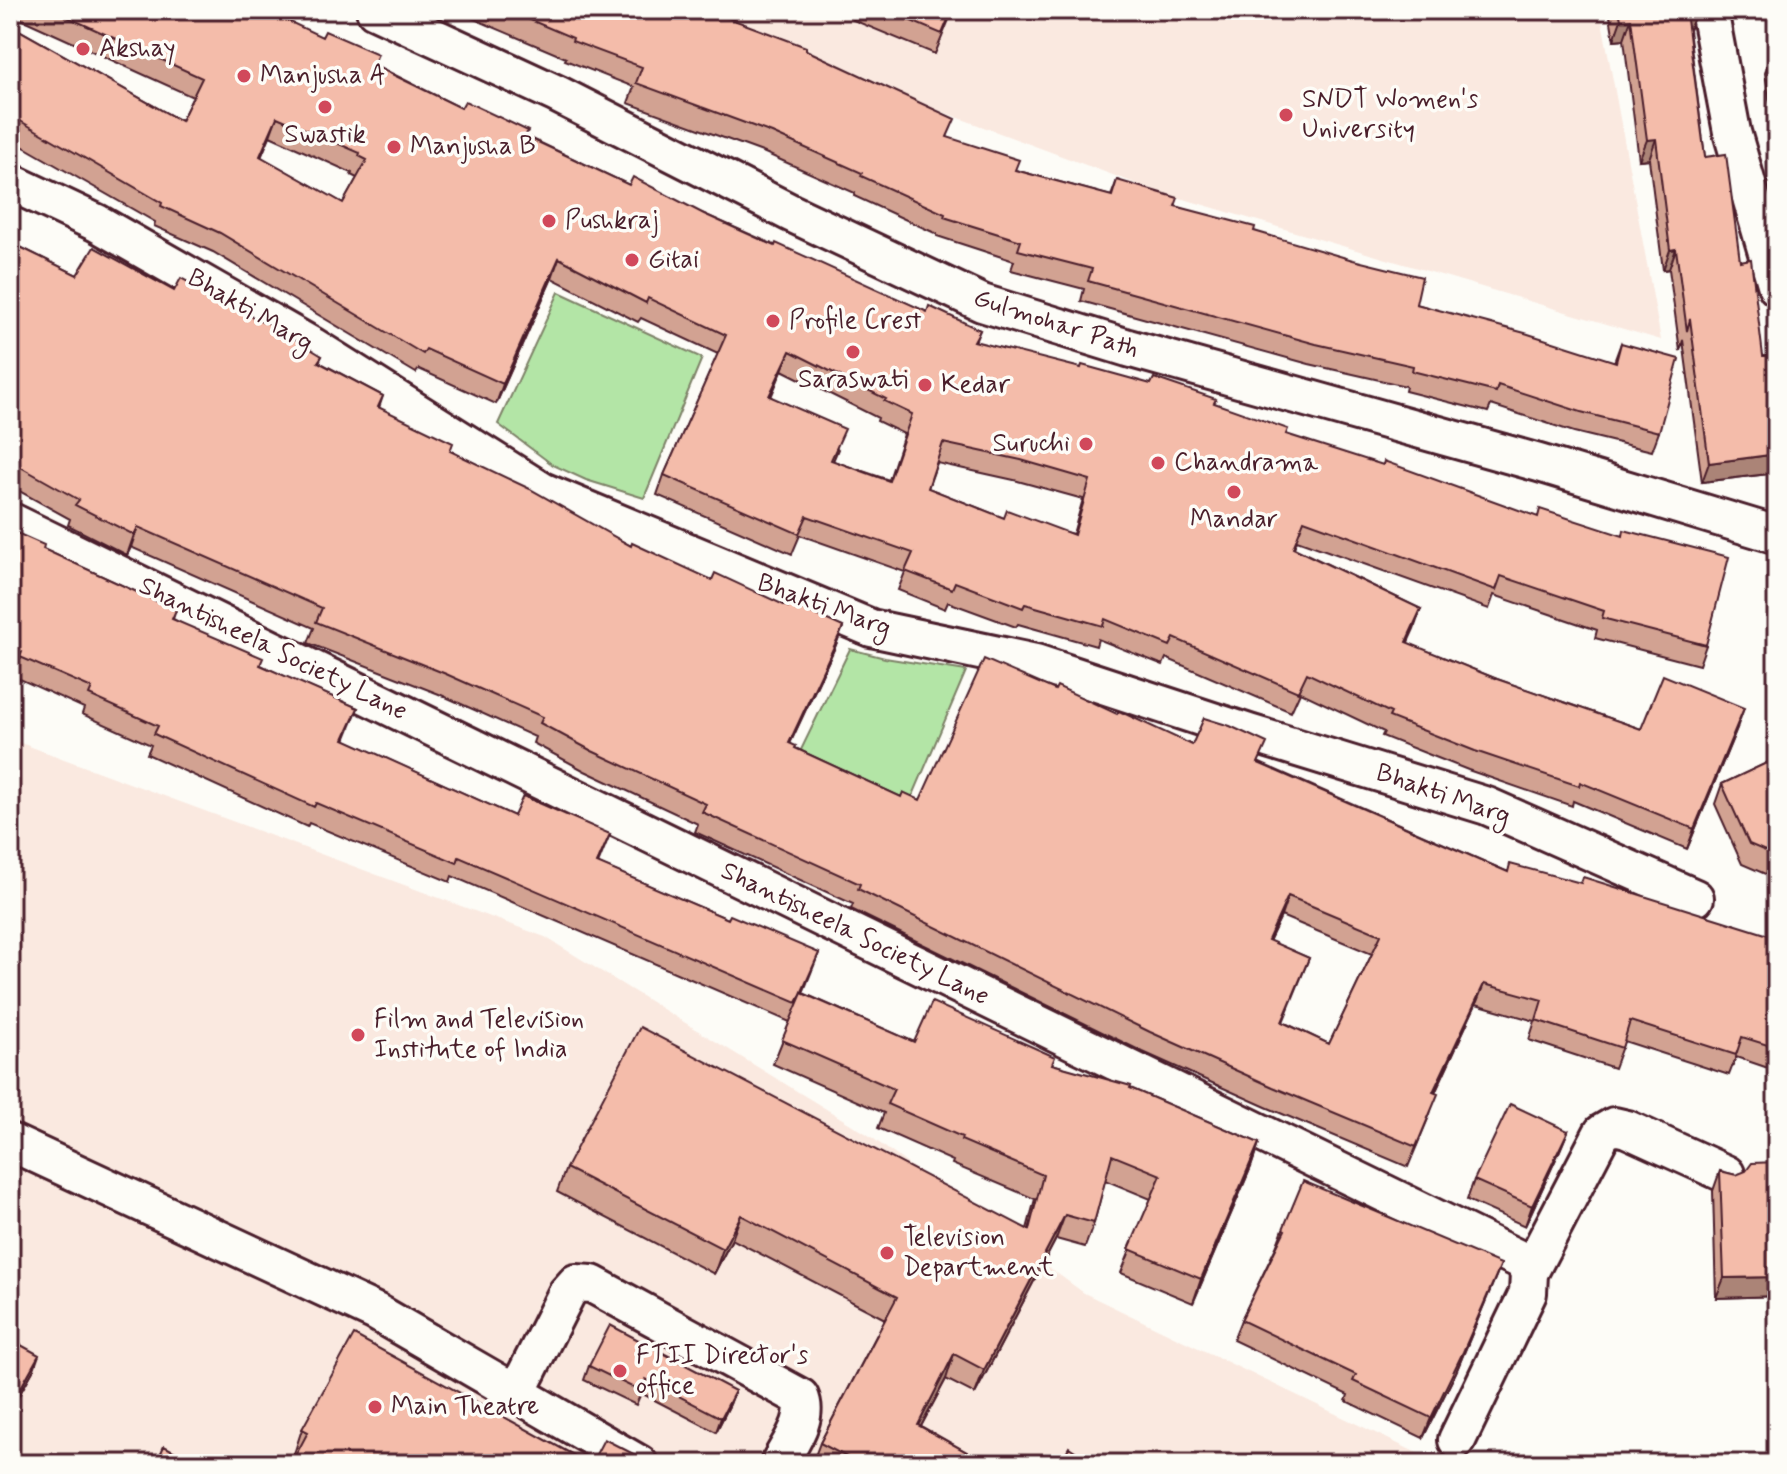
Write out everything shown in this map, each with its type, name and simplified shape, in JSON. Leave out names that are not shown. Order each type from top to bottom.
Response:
[{"type":"street","name":"Gulmohar Path","points":[[375,10],[557,94],[791,213],[982,303],[1128,348],[1539,463],[1777,535]]},
{"type":"street","points":[[1709,10],[1732,132],[1777,287]]},
{"type":"street","name":"Bhakti Marg","points":[[10,182],[97,223],[312,346],[542,491],[598,515],[871,628],[1036,663],[1487,806],[1695,898]]},
{"type":"street","name":"Shantisheela Society Lane","points":[[10,521],[1509,1254],[1523,1261],[1529,1273]]},
{"type":"street","points":[[1457,1440],[1528,1293],[1529,1273],[1602,1133],[1614,1126],[1627,1129],[1726,1174]]},
{"type":"street","points":[[10,1142],[376,1312],[517,1392],[584,1450],[639,1464]]},
{"type":"street","points":[[517,1392],[567,1293],[576,1283],[592,1284],[800,1397],[805,1408],[803,1418],[779,1464]]},
{"type":"shaded area","name":"SNDT Women's University","points":[[680,10],[1600,10],[1661,340],[1153,190],[752,41]]},
{"type":"shaded area","name":"Film and Television Institute of India","points":[[10,739],[545,937],[867,1134],[1084,1293],[1440,1464],[10,1464]]},
{"type":"green space","points":[[559,292],[702,358],[644,498],[586,480],[553,465],[498,424]]},
{"type":"green space","points":[[850,649],[966,671],[911,800],[888,799],[798,756]]},
{"type":"building","points":[[10,10],[20,10],[12,26],[181,121],[202,78],[52,10],[265,10],[322,37],[325,31],[378,54],[373,65],[461,108],[465,101],[528,131],[525,136],[629,185],[633,177],[775,246],[776,243],[927,312],[929,306],[980,330],[974,341],[1151,384],[1154,378],[1216,399],[1214,403],[1288,429],[1286,434],[1383,465],[1384,461],[1538,517],[1540,509],[1623,536],[1624,530],[1729,557],[1706,645],[1602,618],[1604,611],[1501,576],[1496,590],[1304,520],[1293,548],[1421,609],[1406,642],[1497,679],[1641,729],[1663,675],[1744,708],[1694,829],[1580,782],[1579,786],[1475,751],[1389,717],[1391,713],[1307,673],[1298,692],[1174,638],[1170,646],[1105,619],[1103,626],[1025,604],[1023,608],[955,582],[952,589],[905,571],[913,553],[807,516],[799,534],[664,475],[726,335],[648,298],[646,303],[559,258],[503,384],[426,349],[423,354],[220,233],[161,206],[162,203],[10,115]],"holes":[[[277,117],[360,153],[359,156],[367,160],[343,203],[260,156]],[[790,351],[912,414],[889,481],[831,460],[845,429],[769,396]],[[943,443],[1021,460],[1090,480],[1074,535],[1007,510],[1004,518],[928,488]]]},
{"type":"building","points":[[507,10],[707,10],[806,47],[806,50],[955,119],[947,137],[1019,160],[1015,170],[1112,196],[1117,180],[1178,198],[1175,206],[1255,227],[1254,231],[1353,260],[1422,277],[1416,304],[1525,333],[1616,362],[1621,343],[1679,359],[1659,432],[1581,412],[1498,385],[1496,392],[1412,371],[1413,366],[1316,344],[1088,281],[1092,269],[1018,250],[1021,241],[944,217],[945,214],[861,176],[862,173],[772,133],[636,83],[642,67],[572,41],[573,38]]},
{"type":"building","points":[[885,10],[952,10],[942,34]]},
{"type":"building","points":[[1619,10],[1696,10],[1686,12],[1705,157],[1726,154],[1740,261],[1751,259],[1763,356],[1770,356],[1777,406],[1777,454],[1709,463],[1690,319],[1687,331],[1676,249],[1670,250],[1656,139],[1647,140],[1631,19],[1621,20]]},
{"type":"building","points":[[1777,52],[1777,84],[1772,53]]},
{"type":"building","points":[[10,242],[77,275],[94,247],[174,291],[181,278],[263,320],[322,356],[318,362],[383,396],[378,407],[453,443],[450,451],[530,489],[631,546],[632,543],[712,580],[715,573],[788,607],[790,603],[843,627],[789,743],[795,748],[901,797],[903,792],[920,800],[984,659],[1055,690],[1057,686],[1117,714],[1119,711],[1192,745],[1204,718],[1267,743],[1258,763],[1508,872],[1510,864],[1581,883],[1583,877],[1775,937],[1777,1048],[1742,1037],[1736,1055],[1630,1021],[1622,1048],[1536,1020],[1542,1000],[1484,984],[1433,1092],[1438,1094],[1416,1147],[1150,1032],[858,889],[860,884],[702,812],[706,804],[592,751],[540,723],[543,717],[316,622],[322,608],[138,527],[134,535],[75,505],[79,500],[10,461]],"holes":[[[1288,896],[1381,935],[1329,1044],[1282,1022],[1309,958],[1268,940]]]},
{"type":"building","points":[[10,530],[44,545],[43,549],[176,610],[172,619],[263,658],[260,665],[358,708],[344,739],[514,816],[523,796],[610,834],[597,863],[728,919],[730,915],[819,953],[797,1003],[459,857],[457,863],[316,803],[314,807],[154,734],[158,726],[89,695],[92,688],[20,657],[22,652],[10,647]]},
{"type":"building","points":[[1777,758],[1777,856],[1749,844],[1722,784]]},
{"type":"building","points":[[802,993],[914,1042],[932,1002],[1055,1057],[1052,1064],[1131,1086],[1259,1143],[1201,1279],[1129,1249],[1161,1175],[1112,1155],[1094,1223],[1065,1215],[984,1370],[954,1354],[918,1425],[988,1464],[860,1464],[820,1443],[897,1297],[741,1215],[723,1249],[566,1168],[640,1027],[1029,1230],[1043,1175],[887,1104],[894,1089],[782,1040]]},
{"type":"building","points":[[1510,1104],[1568,1131],[1532,1206],[1474,1180]]},
{"type":"building","points":[[1777,1162],[1777,1277],[1724,1278],[1720,1171],[1736,1175],[1746,1171],[1752,1163]]},
{"type":"building","points":[[1303,1181],[1501,1264],[1431,1418],[1353,1381],[1356,1375],[1241,1320],[1285,1230]]},
{"type":"building","points":[[610,1325],[735,1391],[721,1418],[646,1379],[640,1391],[589,1366]]},
{"type":"building","name":"Main Theatre","points":[[354,1335],[590,1464],[291,1464],[308,1432],[302,1429]]},
{"type":"building","points":[[10,1339],[39,1355],[15,1398],[10,1395]]},
{"type":"building","points":[[604,1439],[653,1464],[591,1464]]},
{"type":"building","points":[[164,1446],[194,1462],[194,1464],[156,1464]]},
{"type":"building","points":[[1069,1447],[1095,1464],[1060,1464]]},
{"type":"place","name":"Akshay","points":[[83,49]]},
{"type":"place","name":"Manjusha A","points":[[244,76]]},
{"type":"place","name":"Swastik","points":[[325,107]]},
{"type":"place","name":"SNDT Women's University","points":[[1286,115]]},
{"type":"place","name":"Manjusha B","points":[[394,147]]},
{"type":"place","name":"Pushkraj","points":[[549,221]]},
{"type":"place","name":"Gitai","points":[[632,260]]},
{"type":"place","name":"Profile Crest","points":[[773,321]]},
{"type":"place","name":"Saraswati","points":[[853,352]]},
{"type":"place","name":"Kedar","points":[[925,385]]},
{"type":"place","name":"Suruchi","points":[[1086,444]]},
{"type":"place","name":"Chandrama","points":[[1158,463]]},
{"type":"place","name":"Mandar","points":[[1234,492]]},
{"type":"place","name":"Film and Television Institute of India","points":[[358,1035]]},
{"type":"place","name":"Television Department","points":[[887,1253]]},
{"type":"place","name":"FTII Director's office","points":[[620,1371]]},
{"type":"place","name":"Main Theatre","points":[[375,1407]]}]
